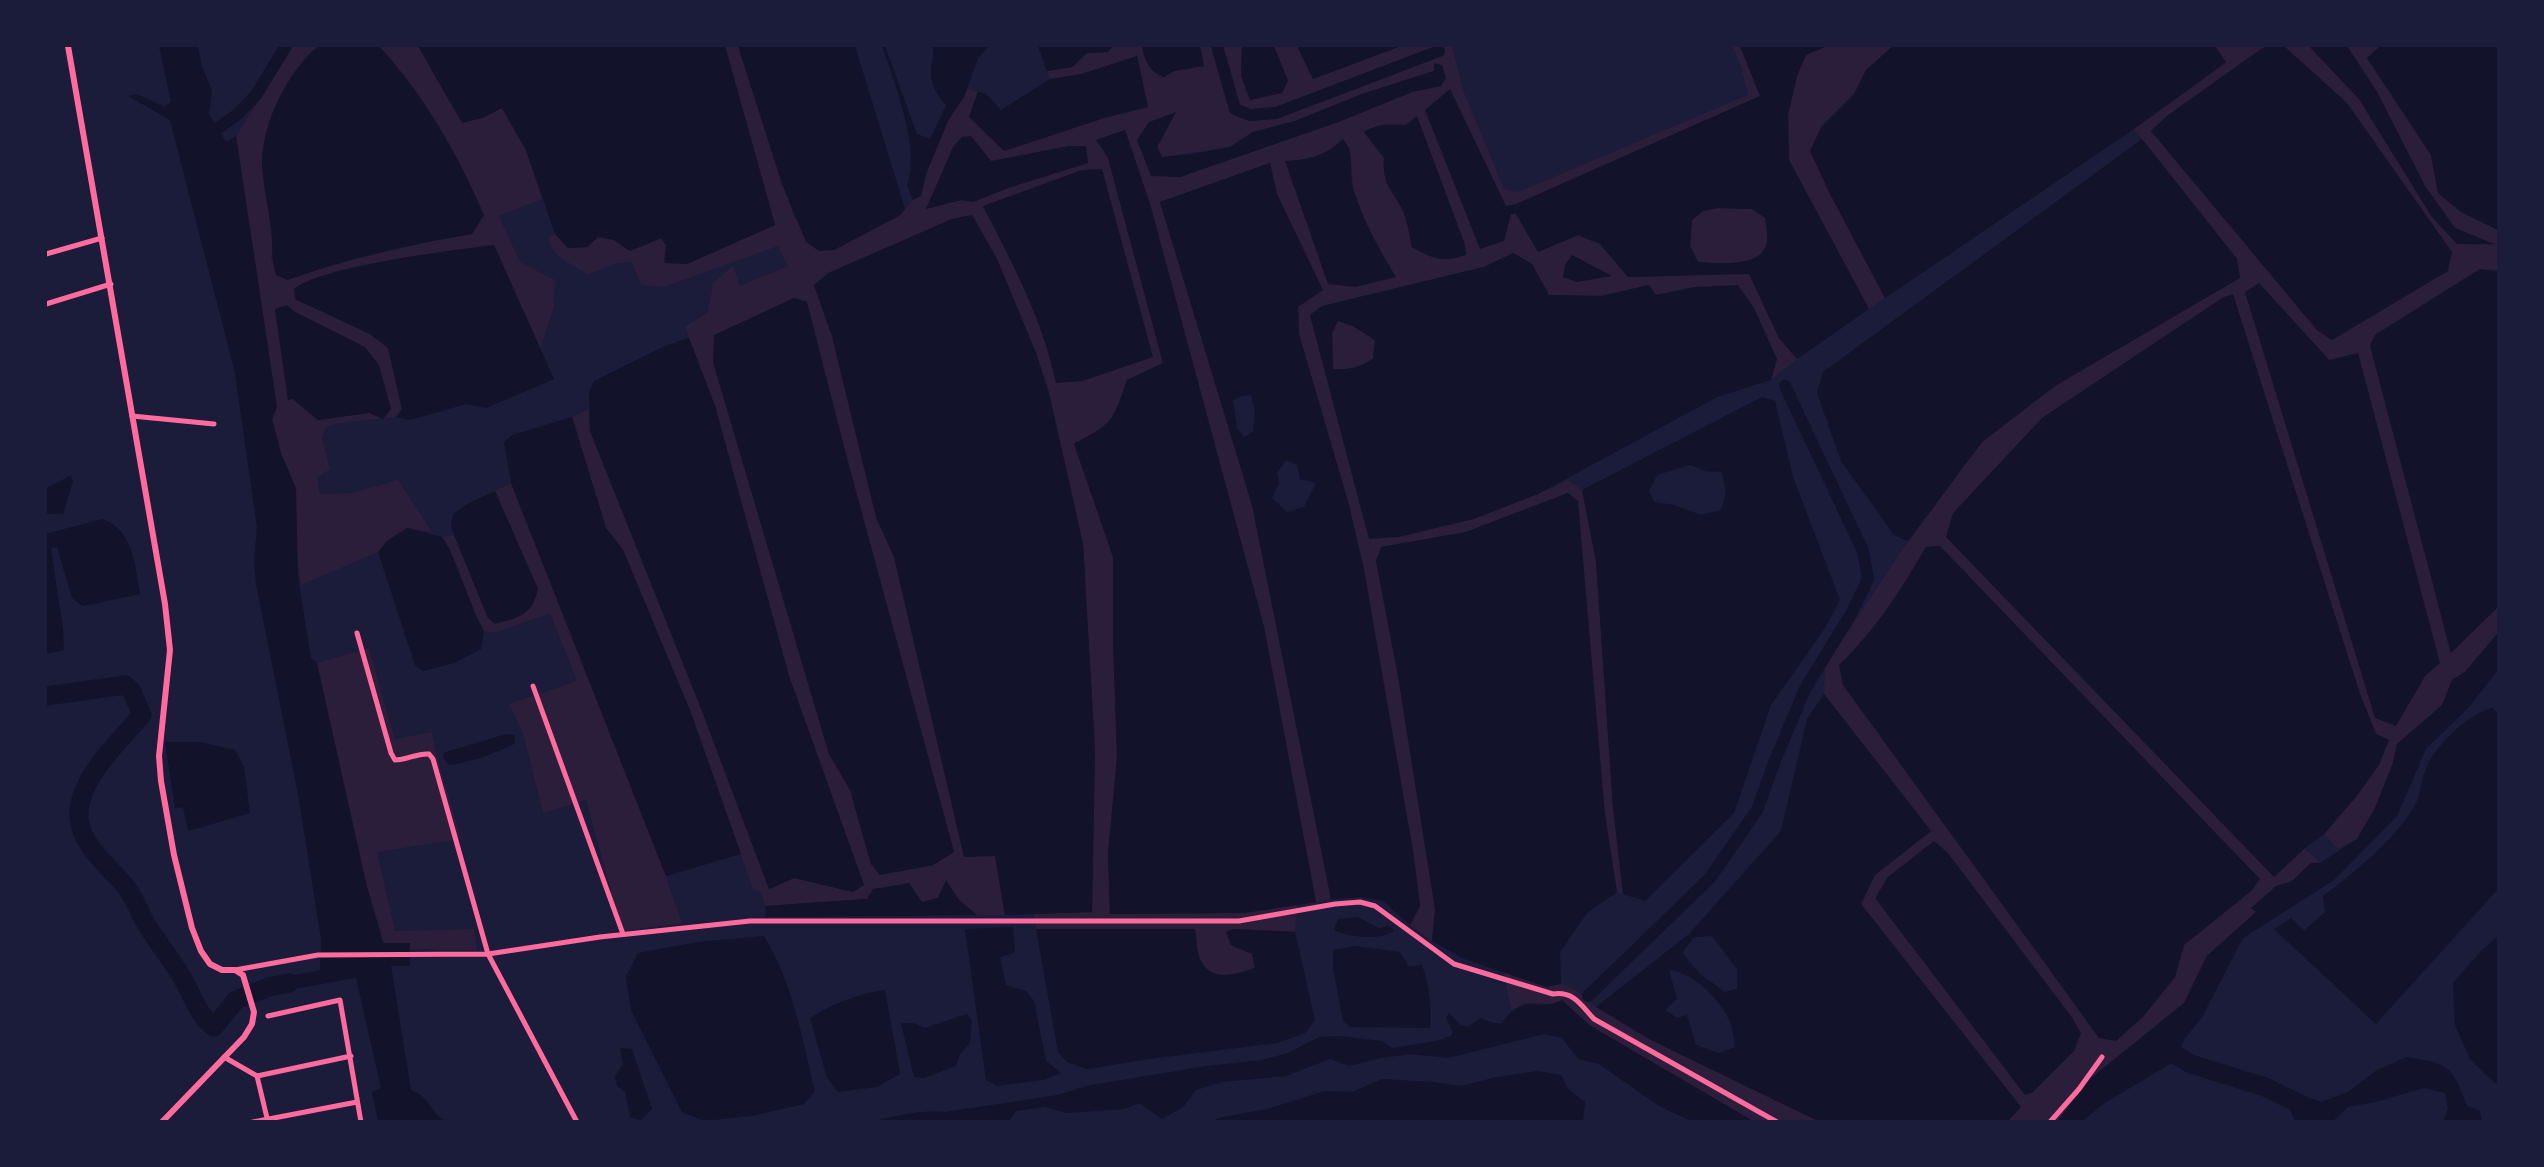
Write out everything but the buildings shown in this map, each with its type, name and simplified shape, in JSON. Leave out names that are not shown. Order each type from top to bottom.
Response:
[{"type":"street","points":[[68,46],[111,284],[169,636],[170,650],[159,756],[161,781],[174,855],[192,928],[201,951],[210,964],[222,970],[235,970],[318,955],[488,954],[623,934],[750,921],[1239,921],[1360,902],[1375,906],[1454,964],[1553,994],[1569,994],[1577,999],[1594,1019],[1777,1122]]},
{"type":"street","points":[[46,254],[102,238]]},
{"type":"street","points":[[46,303],[111,284]]},
{"type":"street","points":[[132,416],[214,424]]},
{"type":"street","points":[[357,633],[391,753],[395,760],[422,753],[429,754],[433,759],[488,954],[577,1122]]},
{"type":"street","points":[[533,686],[623,934]]},
{"type":"street","points":[[162,1122],[244,1037],[253,1024],[253,1005],[243,975],[235,970]]},
{"type":"street","points":[[268,1016],[340,1000],[361,1122]]},
{"type":"street","points":[[224,1057],[257,1076],[351,1056]]},
{"type":"street","points":[[2050,1122],[2102,1057]]},
{"type":"street","points":[[257,1076],[267,1118]]},
{"type":"street","points":[[253,1122],[357,1102]]},
{"type":"shaded area","points":[[159,46],[198,46],[202,67],[212,90],[209,114],[226,142],[236,136],[277,407],[272,419],[281,453],[296,488],[298,577],[311,658],[317,663],[366,883],[383,943],[410,943],[410,966],[391,966],[411,1090],[423,1097],[445,1121],[378,1121],[372,1092],[381,1088],[356,978],[265,994],[260,982],[320,970],[321,939],[298,794],[256,584],[254,562],[257,527],[235,373],[170,120],[128,96],[137,94],[165,107],[171,102]]},
{"type":"shaded area","points":[[293,46],[319,46],[305,57],[262,164],[273,244],[271,260],[287,280],[379,253],[472,234],[420,97],[379,46],[418,46],[462,122],[482,118],[502,108],[526,150],[542,199],[499,216],[520,262],[555,280],[554,307],[540,350],[494,245],[383,263],[295,299],[370,334],[388,348],[402,409],[396,417],[339,423],[325,428],[322,439],[330,469],[317,478],[320,494],[352,493],[398,480],[432,532],[407,528],[387,541],[378,552],[301,585],[281,453],[272,419],[277,407],[236,136]],"holes":[[[287,305],[295,312],[369,413],[318,420],[293,399],[288,399],[275,309]]]},
{"type":"shaded area","points":[[319,46],[379,46],[411,84],[439,126],[484,215],[472,234],[379,253],[287,280],[276,275],[262,163],[263,147],[272,115],[287,83]]},
{"type":"shaded area","points":[[418,46],[725,46],[775,225],[687,264],[664,263],[666,245],[661,238],[630,251],[614,240],[598,237],[587,247],[568,248],[555,234],[526,150],[502,108],[482,118],[462,123]]},
{"type":"shaded area","points":[[725,46],[738,46],[794,217],[834,250],[900,216],[913,200],[921,196],[940,135],[967,88],[978,92],[971,110],[1004,151],[1104,118],[1148,107],[1137,56],[1082,74],[1050,79],[1047,71],[1072,67],[1087,53],[1108,52],[1113,46],[1142,46],[1148,65],[1164,77],[1174,71],[1204,66],[1200,46],[1242,46],[1241,76],[1288,81],[1274,46],[1297,46],[1313,79],[1401,46],[1452,46],[1463,90],[1504,189],[1518,192],[1748,95],[1741,66],[1732,46],[1740,46],[1760,96],[1516,205],[1505,206],[1425,110],[1511,214],[1516,214],[1538,252],[1578,235],[1600,244],[1628,277],[1749,273],[1779,338],[1797,359],[1771,380],[1777,358],[1695,287],[1656,295],[1649,285],[1601,296],[1549,295],[1532,264],[1513,253],[1484,267],[1322,306],[1310,315],[1369,538],[1538,494],[1568,480],[1582,490],[1596,561],[1613,807],[1623,894],[1617,892],[1605,815],[1568,493],[1466,532],[1382,547],[1376,561],[1398,676],[1435,909],[1432,941],[1410,925],[1420,906],[1413,851],[1349,505],[1299,335],[1298,306],[1270,163],[1160,202],[1252,505],[1331,899],[1316,902],[1264,627],[1150,204],[1125,130],[1097,140],[1108,158],[1163,363],[1127,380],[1110,420],[1074,444],[1113,557],[1117,757],[1108,854],[1110,914],[1244,913],[1297,905],[1295,932],[1233,929],[1226,932],[1231,945],[1252,954],[1255,968],[1218,975],[1212,973],[1201,961],[1194,929],[1036,929],[1034,914],[1092,912],[1095,750],[1083,544],[1049,393],[1036,353],[997,259],[972,215],[814,286],[832,336],[876,517],[894,557],[964,856],[995,856],[1005,915],[977,915],[958,900],[938,898],[922,902],[867,899],[765,906],[761,892],[753,889],[691,713],[623,550],[606,528],[572,417],[589,409],[590,431],[702,711],[769,889],[794,878],[853,892],[864,885],[789,676],[715,406],[685,327],[708,312],[713,283],[733,266],[740,286],[788,266],[778,246],[664,287],[642,285],[631,262],[613,264],[588,275],[559,256],[548,238],[555,234],[568,248],[587,247],[598,237],[614,240],[630,251],[662,238],[687,264],[775,225]],"holes":[[[1434,71],[1441,86],[1412,92],[1341,121],[1180,177],[1137,140],[1175,113],[1157,147],[1162,157],[1230,147],[1253,132],[1295,121],[1362,94]],[[1417,117],[1465,245],[1412,247],[1404,213],[1386,180],[1384,158],[1364,132],[1383,124],[1406,125]],[[1342,139],[1350,148],[1353,188],[1368,229],[1395,277],[1285,161],[1316,156]],[[1069,146],[1087,163],[973,202],[961,200],[926,208],[983,153],[991,162]],[[996,203],[1082,381],[1056,382],[1035,314],[1016,270],[983,207]],[[713,362],[848,462],[954,852],[933,865],[880,875],[871,864],[850,790],[829,754]]]},
{"type":"shaded area","points":[[738,46],[855,46],[905,209],[900,215],[834,250],[819,251],[806,242],[782,184]]},
{"type":"shaded area","points":[[882,46],[885,46],[917,134],[930,139],[946,105],[933,84],[932,46],[989,46],[978,58],[964,97],[949,119],[926,174],[921,196],[913,200],[907,185],[911,153],[908,134],[899,96]]},
{"type":"shaded area","points":[[1038,46],[1113,46],[1108,52],[1087,53],[1072,67],[1047,71]]},
{"type":"shaded area","points":[[1142,46],[1200,46],[1204,66],[1174,71],[1164,77],[1148,65]]},
{"type":"shaded area","points":[[1242,46],[1274,46],[1288,81],[1282,93],[1250,100],[1241,76]]},
{"type":"shaded area","points":[[1297,46],[1401,46],[1313,79]]},
{"type":"shaded area","points":[[1740,46],[1827,46],[1806,55],[1797,76],[1788,115],[1789,160],[1869,309],[1797,359],[1779,338],[1749,274],[1628,277],[1600,244],[1578,235],[1538,252],[1516,214],[1511,214],[1504,241],[1480,249],[1425,110],[1450,89],[1506,206],[1516,204],[1760,96]],"holes":[[[1717,208],[1752,209],[1765,218],[1767,229],[1767,241],[1758,256],[1739,262],[1698,262],[1690,246],[1692,220],[1703,211]]]},
{"type":"shaded area","points":[[1827,46],[1893,46],[1866,70],[1855,94],[1821,127],[1829,192],[1885,298],[1869,309],[1789,160],[1788,115],[1797,76],[1806,55]]},
{"type":"shaded area","points":[[1893,46],[2215,46],[2226,62],[2134,129],[1885,298],[1810,151],[1821,127],[1854,94],[1866,70]]},
{"type":"shaded area","points":[[2215,46],[2269,46],[2167,116],[2151,131],[2317,330],[2331,340],[2305,65],[2284,46],[2309,46],[2359,99],[2432,217],[2457,244],[2494,245],[2455,228],[2425,186],[2377,92],[2347,46],[2380,46],[2367,58],[2431,155],[2438,193],[2461,212],[2498,230],[2498,271],[2480,269],[2375,335],[2450,652],[2498,607],[2498,633],[2465,672],[2452,680],[2443,705],[2397,744],[2393,763],[2375,808],[2357,839],[2338,849],[2324,834],[2368,778],[2388,740],[2376,734],[2360,694],[2232,295],[2224,297],[2042,418],[2274,877],[2305,848],[2320,863],[2311,863],[2291,882],[2276,886],[2256,912],[2207,956],[2184,1003],[2090,1079],[2057,1121],[2008,1121],[2021,1107],[1861,904],[1875,875],[1931,831],[1824,694],[1825,666],[1902,550],[1982,442],[2055,386],[2237,259],[2134,129],[2226,63]],"holes":[[[2259,283],[2329,360],[2358,354],[2439,663],[2425,676],[2395,726],[2245,293]],[[1926,547],[2260,879],[2251,891],[2184,945],[2175,977],[1839,665],[1875,625]],[[1934,842],[1947,852],[2073,1019],[1888,877]]]},
{"type":"shaded area","points":[[2269,46],[2284,46],[2347,103],[2452,252],[2448,271],[2332,340],[2317,330],[2151,131],[2167,116]]},
{"type":"shaded area","points":[[2309,46],[2347,46],[2377,92],[2425,186],[2455,228],[2494,244],[2457,244],[2432,217],[2359,99]]},
{"type":"shaded area","points":[[2380,46],[2498,46],[2498,230],[2461,212],[2438,193],[2431,155],[2367,58]]},
{"type":"shaded area","points":[[1137,56],[1148,107],[1104,118],[1004,151],[969,117],[978,92],[986,94],[1001,110],[1050,79],[1082,74]]},
{"type":"shaded area","points":[[1434,63],[1442,65],[1446,78],[1441,86],[1412,92],[1341,121],[1180,177],[1151,176],[1137,140],[1149,122],[1176,112],[1157,147],[1162,157],[1230,147],[1253,132],[1295,121],[1362,94],[1434,71]]},
{"type":"shaded area","points":[[1417,116],[1465,245],[1466,255],[1451,259],[1438,258],[1412,247],[1404,213],[1386,180],[1384,158],[1364,132],[1379,126],[1406,125]]},
{"type":"shaded area","points":[[1125,130],[1150,204],[1264,627],[1316,902],[1244,913],[1110,914],[1108,854],[1117,757],[1113,557],[1074,444],[1110,420],[1127,380],[1163,363],[1108,158],[1096,140]]},
{"type":"shaded area","points":[[971,136],[991,161],[1069,146],[1086,146],[1088,163],[973,202],[961,200],[926,209],[953,147],[962,137]]},
{"type":"shaded area","points":[[1343,139],[1351,158],[1352,185],[1358,203],[1372,235],[1396,277],[1355,287],[1328,284],[1285,161],[1316,156]]},
{"type":"shaded area","points":[[2142,139],[2237,259],[2240,278],[2055,386],[1982,442],[1908,541],[1894,535],[1841,461],[1817,393],[1823,372]]},
{"type":"shaded area","points":[[1270,163],[1277,194],[1323,290],[1298,307],[1299,334],[1349,505],[1364,569],[1413,851],[1420,906],[1410,925],[1383,901],[1361,897],[1331,899],[1252,505],[1160,202]],"holes":[[[1251,395],[1255,411],[1253,432],[1244,437],[1237,428],[1233,400]],[[1286,460],[1297,465],[1300,479],[1316,483],[1304,507],[1287,512],[1272,498],[1279,484],[1277,473]]]},
{"type":"shaded area","points":[[1102,169],[1153,357],[1082,381],[1056,383],[1035,314],[983,206],[1082,170]]},
{"type":"shaded area","points":[[1717,208],[1753,209],[1765,218],[1767,241],[1758,256],[1739,262],[1698,263],[1690,246],[1692,220],[1703,211]]},
{"type":"shaded area","points":[[972,215],[997,259],[1036,353],[1049,393],[1083,544],[1095,750],[1092,912],[1005,915],[995,856],[964,857],[894,557],[876,517],[832,336],[814,285],[828,273],[952,219]]},
{"type":"shaded area","points":[[494,245],[554,379],[486,408],[466,404],[410,420],[396,417],[402,409],[388,348],[370,334],[295,299],[294,289],[331,273],[389,260]]},
{"type":"shaded area","points":[[1513,253],[1532,264],[1549,295],[1601,296],[1649,285],[1656,295],[1695,287],[1738,285],[1754,308],[1777,359],[1771,380],[1717,397],[1538,494],[1474,519],[1398,537],[1369,539],[1310,315],[1322,306],[1484,267]],"holes":[[[1338,321],[1353,326],[1375,340],[1373,358],[1354,368],[1333,369],[1332,333]]]},
{"type":"shaded area","points":[[1572,255],[1612,276],[1577,282],[1563,277],[1565,265]]},
{"type":"shaded area","points":[[2480,269],[2498,271],[2498,607],[2451,653],[2370,346],[2375,335]]},
{"type":"shaded area","points":[[2259,283],[2329,360],[2358,353],[2440,663],[2425,676],[2396,726],[2375,718],[2245,292]]},
{"type":"shaded area","points":[[2233,294],[2360,694],[2376,734],[2389,740],[2379,765],[2356,797],[2324,834],[2274,877],[1946,537],[1953,513],[2042,418],[2224,297]]},
{"type":"shaded area","points":[[794,298],[807,302],[954,852],[933,865],[880,875],[871,864],[850,790],[829,754],[713,362],[714,335]]},
{"type":"shaded area","points":[[287,305],[295,312],[365,347],[379,365],[391,409],[383,419],[369,413],[318,420],[293,399],[288,400],[275,309]]},
{"type":"shaded area","points":[[1338,321],[1353,326],[1375,340],[1373,358],[1354,368],[1333,369],[1332,333]]},
{"type":"shaded area","points":[[689,338],[715,406],[789,676],[864,885],[853,892],[794,878],[769,889],[702,711],[590,431],[589,392],[594,381],[665,346]]},
{"type":"shaded area","points":[[1762,397],[1775,401],[1793,477],[1840,600],[1825,628],[1771,705],[1734,813],[1645,901],[1623,894],[1613,807],[1596,561],[1582,490]],"holes":[[[1690,465],[1706,471],[1722,472],[1726,493],[1721,510],[1701,515],[1674,505],[1654,502],[1649,491],[1657,475]]]},
{"type":"shaded area","points":[[572,417],[606,528],[623,550],[691,713],[741,854],[666,876],[511,483],[504,442],[512,435]]},
{"type":"shaded area","points":[[70,476],[73,481],[63,514],[46,514],[46,488]]},
{"type":"shaded area","points":[[511,483],[682,923],[622,931],[586,800],[543,813],[523,733],[509,704],[577,681],[550,613],[495,633],[484,631],[442,537],[454,535],[488,618],[538,589],[495,491]]},
{"type":"shaded area","points":[[495,491],[538,589],[528,610],[518,617],[495,624],[488,618],[451,523],[453,514]]},
{"type":"shaded area","points":[[1568,493],[1578,501],[1605,815],[1617,892],[1587,913],[1560,952],[1561,984],[1546,987],[1462,958],[1432,941],[1435,909],[1398,676],[1376,561],[1381,547],[1466,532]]},
{"type":"shaded area","points":[[102,519],[112,524],[126,539],[134,560],[140,594],[83,606],[72,598],[57,547],[51,548],[64,650],[46,654],[46,534]]},
{"type":"shaded area","points":[[407,528],[442,537],[484,631],[481,649],[454,663],[423,671],[415,665],[378,552],[387,541]]},
{"type":"shaded area","points":[[1940,546],[2260,879],[2251,891],[2184,945],[2175,977],[2143,1017],[2116,1041],[2099,1038],[1843,685],[1839,665],[1887,609],[1926,547]]},
{"type":"shaded area","points":[[2498,633],[2498,670],[2469,707],[2426,749],[2397,816],[2334,880],[2243,938],[2202,1017],[2184,1040],[2175,1061],[2103,1104],[2083,1121],[2058,1121],[2090,1079],[2184,1003],[2207,956],[2256,912],[2251,908],[2276,886],[2291,882],[2311,863],[2320,863],[2357,839],[2375,808],[2393,763],[2397,744],[2442,705],[2452,680],[2465,672]]},
{"type":"shaded area","points":[[369,648],[395,739],[432,732],[461,839],[377,852],[395,931],[474,929],[477,950],[410,949],[409,943],[384,943],[366,883],[317,663]]},
{"type":"shaded area","points":[[1824,694],[1931,831],[1875,875],[1861,904],[2021,1107],[2008,1121],[1818,1121],[1649,1039],[1596,1007],[1689,934],[1781,831],[1807,719]],"holes":[[[1712,936],[1737,969],[1737,989],[1725,992],[1700,974],[1682,953],[1694,937]],[[1669,970],[1688,976],[1714,997],[1731,1024],[1735,1047],[1719,1053],[1696,1045],[1687,1015],[1677,1018],[1665,1010],[1677,999]]]},
{"type":"shaded area","points":[[2492,708],[2498,713],[2498,889],[2376,1024],[2274,929],[2291,918],[2304,931],[2325,912],[2323,896],[2374,855],[2407,818],[2417,801],[2426,768],[2437,749],[2463,724]]},
{"type":"shaded area","points":[[506,734],[515,735],[514,744],[474,760],[449,765],[444,759],[443,753]]},
{"type":"shaded area","points":[[165,742],[200,742],[235,750],[244,767],[250,813],[188,831],[183,807],[175,808]]},
{"type":"shaded area","points":[[1934,841],[1947,852],[2081,1033],[2074,1051],[2032,1093],[2025,1095],[1875,898],[1888,877]]},
{"type":"shaded area","points":[[946,880],[959,900],[977,915],[766,917],[765,906],[867,899],[873,889],[909,883],[922,902],[938,898]]},
{"type":"shaded area","points":[[1357,917],[1379,928],[1390,926],[1394,931],[1380,936],[1364,937],[1334,930],[1338,919]]},
{"type":"shaded area","points":[[1013,927],[1015,953],[1000,957],[1006,985],[1026,991],[1034,1001],[1046,1061],[1061,1073],[1043,1080],[997,1086],[986,1080],[965,929]]},
{"type":"shaded area","points":[[1036,929],[1195,929],[1199,958],[1212,972],[1225,975],[1255,968],[1252,954],[1231,945],[1226,932],[1233,929],[1295,932],[1315,1020],[1305,1033],[1277,1043],[1087,1069],[1067,1062],[1058,1052]]},
{"type":"shaded area","points":[[764,936],[789,992],[815,1091],[804,1104],[751,1116],[704,1121],[682,1112],[631,1010],[626,977],[638,953],[698,942]]},
{"type":"shaded area","points":[[2498,936],[2496,1084],[2470,1059],[2455,1025],[2453,983]]},
{"type":"shaded area","points":[[1354,946],[1400,952],[1409,967],[1422,965],[1429,996],[1430,1028],[1350,1027],[1343,1021],[1333,968],[1333,950]]},
{"type":"shaded area","points":[[1504,972],[1546,987],[1561,984],[1576,990],[1596,1007],[1649,1039],[1818,1121],[1753,1121],[1589,1025],[1562,1001],[1555,1004],[1526,1003],[1511,1010]]},
{"type":"shaded area","points":[[885,990],[900,1074],[877,1087],[838,1092],[827,1078],[810,1018],[846,1000]]},
{"type":"shaded area","points":[[1562,1000],[1589,1025],[1753,1121],[1691,1121],[1659,1106],[1599,1064],[1578,1059],[1562,1038],[1544,1034],[1448,1058],[1411,1054],[1349,1066],[1330,1059],[1286,1076],[1221,1082],[1196,1090],[1183,1107],[1162,1119],[1139,1103],[1124,1109],[1067,1113],[1044,1107],[1016,1111],[1009,1121],[873,1121],[1058,1095],[1086,1086],[1207,1066],[1262,1060],[1288,1053],[1319,1037],[1339,1036],[1382,1041],[1392,1048],[1436,1041],[1451,1036],[1453,1032],[1446,1018],[1449,1013],[1460,1025],[1468,1027],[1480,1018],[1502,1023],[1510,1013],[1525,1005],[1545,1005]]},
{"type":"shaded area","points":[[967,1014],[972,1021],[970,1043],[960,1054],[956,1066],[924,1078],[914,1077],[901,1023],[913,1023],[925,1028]]},
{"type":"shaded area","points":[[620,1048],[632,1049],[652,1109],[641,1120],[630,1117],[625,1092],[617,1086],[615,1076],[623,1064]]},
{"type":"shaded area","points":[[2407,1057],[2432,1062],[2447,1069],[2457,1082],[2467,1106],[2480,1111],[2482,1121],[2443,1121],[2448,1109],[2445,1093],[2424,1088],[2348,1107],[2333,1121],[2295,1121],[2290,1110],[2290,1091],[2321,1102],[2348,1092],[2377,1070]]},
{"type":"shaded area","points":[[1538,1071],[1561,1075],[1569,1090],[1585,1102],[1583,1121],[1213,1121],[1267,1109],[1325,1091],[1352,1092],[1382,1079],[1461,1086]]},
{"type":"waterway","points":[[204,138],[238,114],[256,95],[286,46]]},
{"type":"waterway","points":[[1217,46],[1235,109],[1250,115],[1276,113],[1439,51]]},
{"type":"waterway","points":[[1588,996],[1710,878],[1757,810],[1805,689],[1851,614],[1868,579],[1863,551],[1785,386]]},
{"type":"waterway","points":[[46,696],[125,685],[131,690],[142,715],[101,762],[84,790],[80,804],[81,829],[97,856],[129,891],[204,1018],[214,1027],[236,1000],[269,987],[289,983]]},
{"type":"waterway","points":[[2158,1044],[2191,1064],[2265,1087],[2314,1111]]}]
